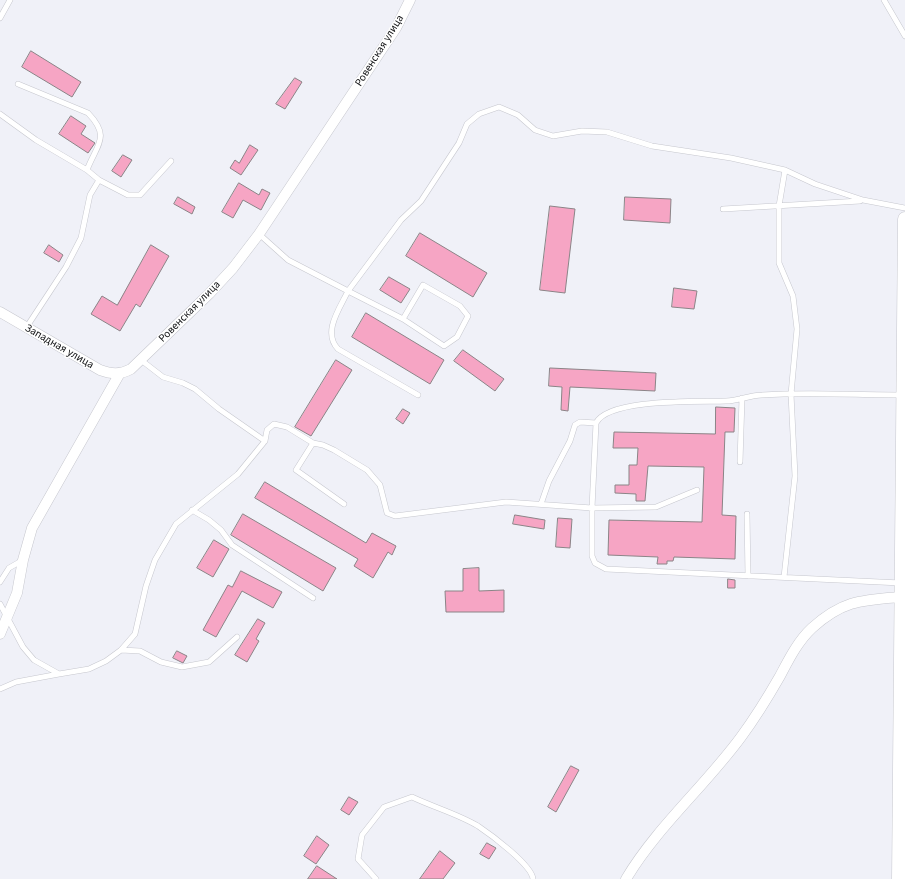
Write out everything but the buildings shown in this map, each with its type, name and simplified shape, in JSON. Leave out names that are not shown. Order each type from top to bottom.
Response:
[{"type":"main road","points":[[899,879],[902,830],[901,582],[905,219]]},
{"type":"street","name":"Ровенская улица","points":[[0,634],[17,593],[23,560],[32,528],[120,374],[131,369],[209,294],[259,234],[396,28],[410,0]]},
{"type":"street","name":"Западная улица","points":[[0,312],[100,370],[120,374]]},
{"type":"street","points":[[626,879],[663,828],[740,738],[768,696],[799,643],[811,628],[836,610],[858,601],[901,597]]},
{"type":"lane","points":[[0,18],[10,0]]},
{"type":"lane","points":[[884,0],[905,36]]},
{"type":"lane","points":[[18,84],[88,113],[96,121],[101,132],[100,142],[87,170]]},
{"type":"lane","points":[[418,396],[338,349],[333,344],[330,337],[331,330],[348,291],[401,220],[421,201],[459,143],[467,124],[479,114],[499,106],[518,115],[535,130],[553,136],[582,131],[607,132],[652,146],[731,158],[785,170],[814,184],[863,200],[905,208]]},
{"type":"lane","points":[[0,114],[36,140],[87,170],[99,180],[128,196],[140,195],[172,161]]},
{"type":"lane","points":[[784,577],[795,476],[791,394],[797,329],[793,296],[780,262],[779,206],[785,170]]},
{"type":"lane","points":[[26,328],[66,267],[81,238],[90,195],[99,180]]},
{"type":"lane","points":[[723,209],[863,200]]},
{"type":"lane","points":[[259,234],[288,260],[403,319],[444,346],[457,337],[468,316],[460,306],[423,285],[403,319]]},
{"type":"lane","points":[[141,360],[163,377],[195,389],[219,410],[265,441]]},
{"type":"lane","points":[[901,582],[606,569],[595,563],[592,556],[592,508],[596,423],[599,416],[606,412],[632,406],[680,400],[728,401],[760,395],[904,395]]},
{"type":"lane","points":[[740,462],[742,398]]},
{"type":"lane","points":[[541,504],[549,481],[570,441],[575,425],[580,422],[596,423]]},
{"type":"lane","points":[[0,689],[16,682],[89,669],[121,650],[135,634],[146,586],[155,560],[176,524],[238,474],[265,441],[267,430],[274,424],[287,427],[313,443],[323,445],[334,450],[367,470],[380,485],[386,509],[390,515],[395,516],[494,502],[592,508],[656,507],[697,490]]},
{"type":"lane","points":[[313,443],[296,470],[344,504]]},
{"type":"lane","points":[[192,510],[221,530],[232,545],[313,598]]},
{"type":"lane","points":[[747,514],[748,576]]},
{"type":"lane","points":[[0,582],[9,568],[23,560]]},
{"type":"lane","points":[[0,604],[23,647],[34,660],[59,674]]},
{"type":"lane","points":[[121,650],[140,651],[161,662],[182,667],[209,662],[237,637]]},
{"type":"lane","points":[[376,879],[358,859],[362,835],[384,807],[412,797],[478,826],[515,855],[532,874],[532,879]]}]
